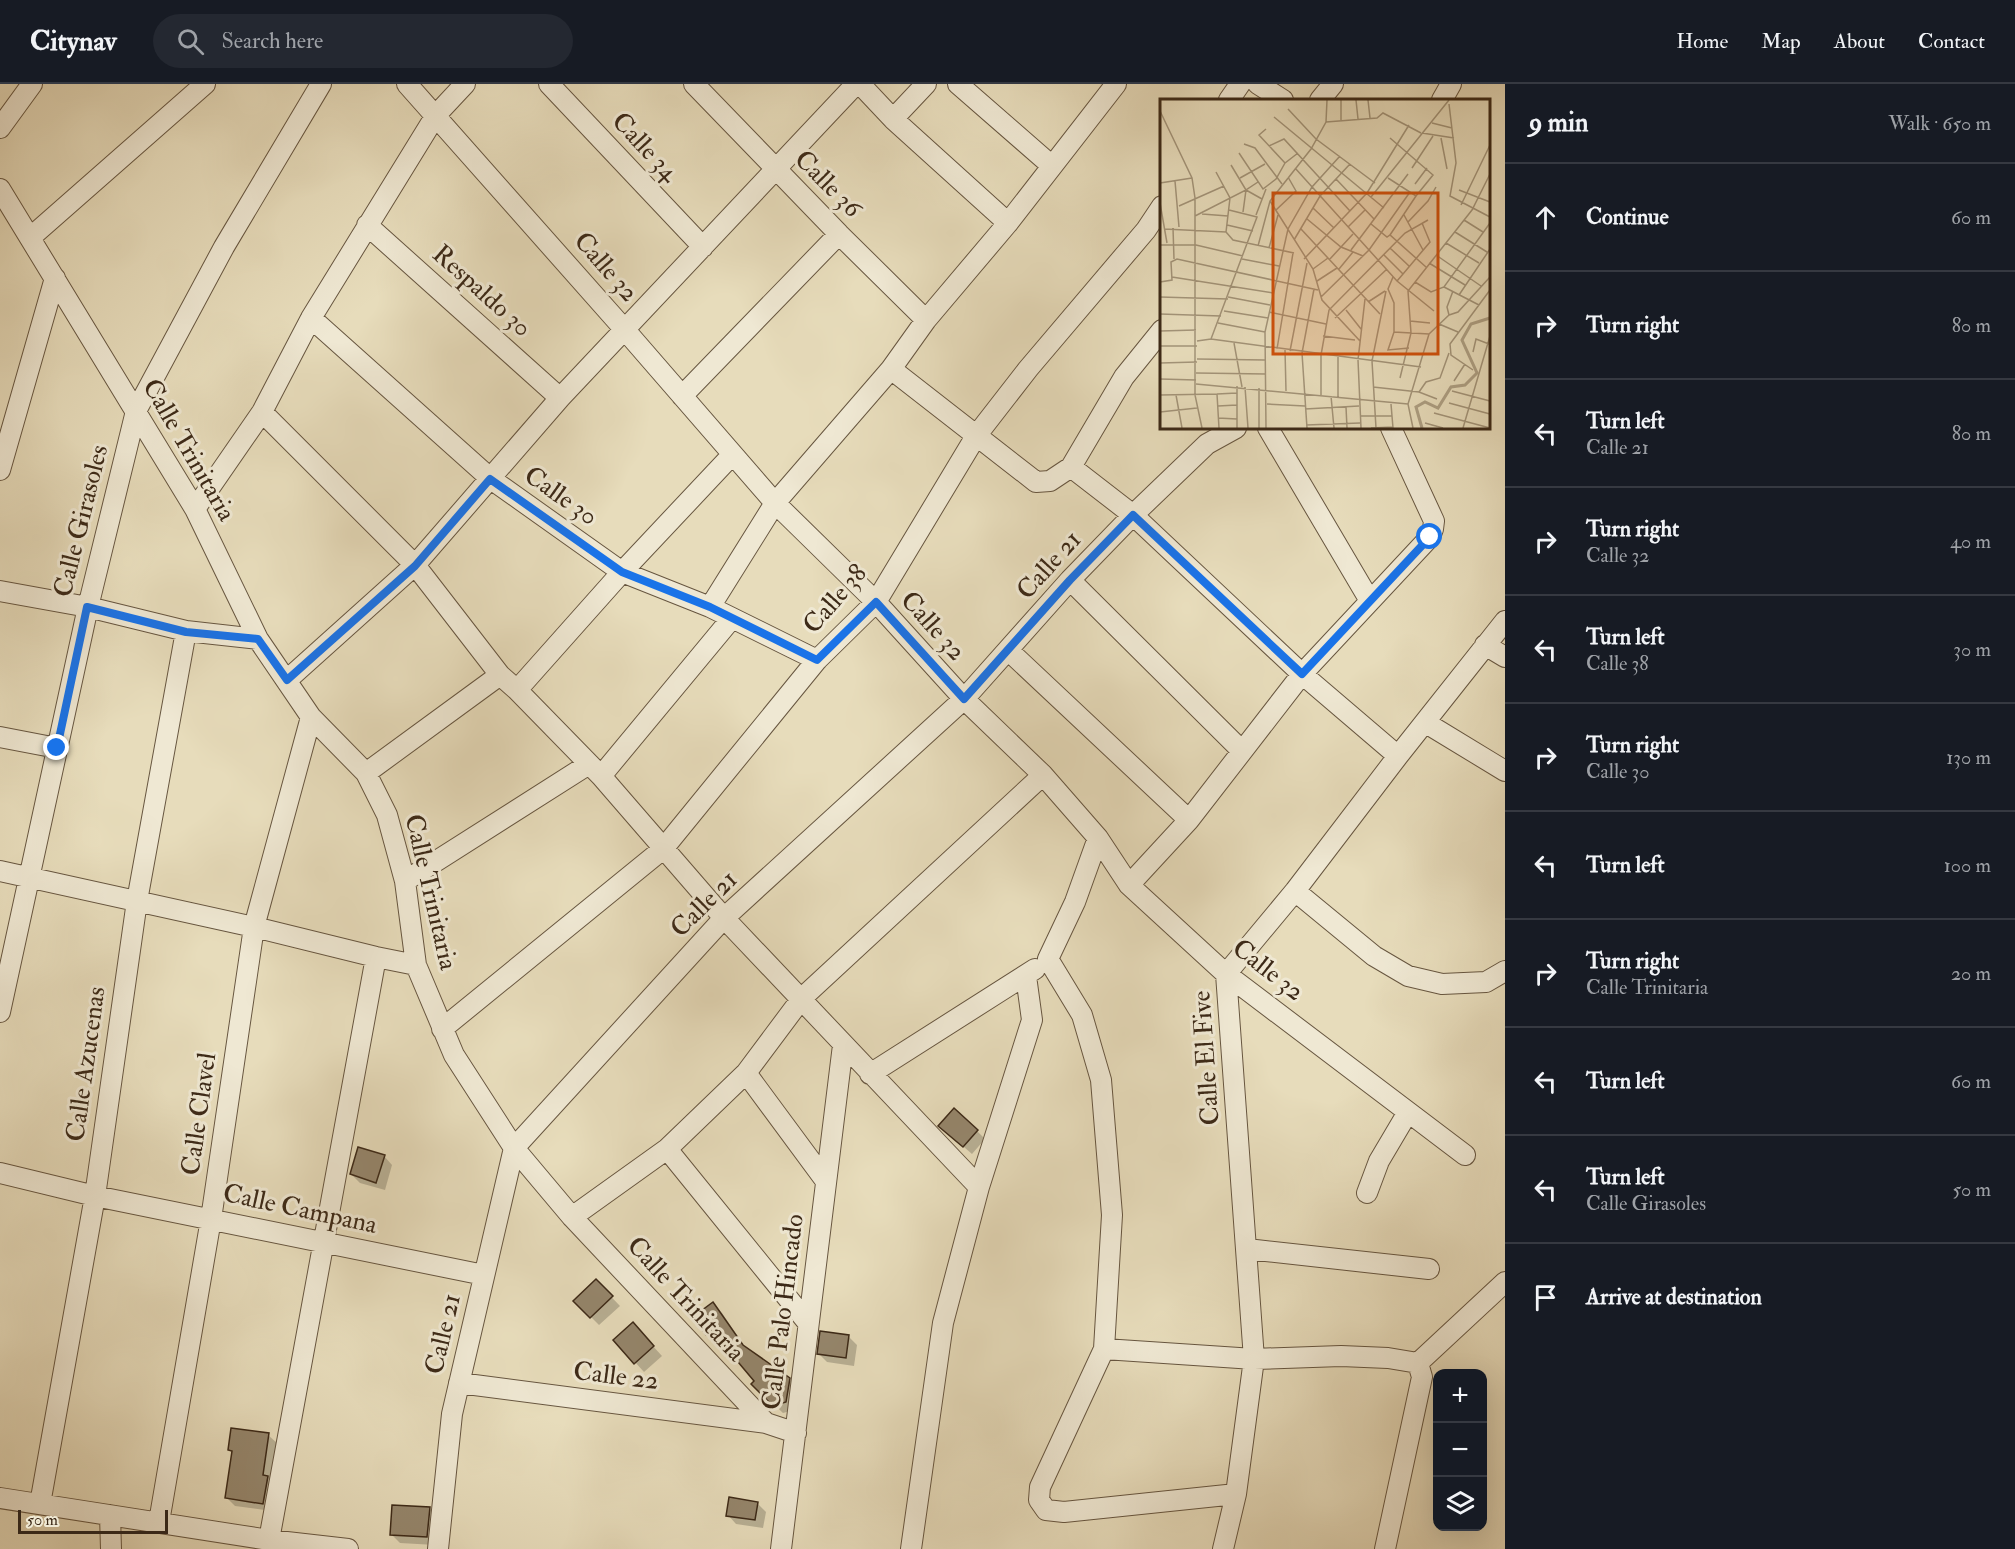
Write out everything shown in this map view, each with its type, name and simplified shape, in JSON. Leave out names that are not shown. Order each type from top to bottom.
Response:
[{"type":"street","points":[[0,128],[32,84]]},
{"type":"street","points":[[31,237],[205,84]]},
{"type":"street","name":"Calle Girasoles","points":[[0,1012],[2,989],[29,877],[87,607],[136,411],[224,246],[321,84]]},
{"type":"street","name":"Calle 32","points":[[407,84],[626,330],[775,503],[876,602],[964,699],[1043,775],[1098,838],[1129,885],[1226,974],[1465,1155]]},
{"type":"street","points":[[195,509],[262,412],[311,318],[435,115],[465,84]]},
{"type":"street","name":"Calle 34","points":[[549,84],[703,247]]},
{"type":"street","name":"Calle 36","points":[[694,84],[776,170],[926,320]]},
{"type":"street","points":[[287,680],[415,566],[560,398],[858,84],[893,119],[1008,223]]},
{"type":"street","points":[[893,119],[926,84]]},
{"type":"street","points":[[958,84],[1052,166]]},
{"type":"street","points":[[710,607],[775,503],[891,369],[926,320],[1008,223],[1116,84]]},
{"type":"street","points":[[1230,99],[1240,84]]},
{"type":"street","points":[[1258,84],[1281,99]]},
{"type":"street","points":[[1321,99],[1333,84]]},
{"type":"street","points":[[1443,99],[1451,84]]},
{"type":"street","name":"Calle Trinitaria","points":[[0,189],[195,509],[258,639],[311,717],[366,774],[387,815],[405,881],[416,965],[454,1055],[514,1148],[572,1216],[766,1423],[796,1433]]},
{"type":"street","name":"Calle 38","points":[[442,1029],[663,849],[817,660],[876,602],[976,436],[1028,369],[1146,230],[1160,208]]},
{"type":"street","name":"Respaldo 30","points":[[367,225],[560,398]]},
{"type":"street","points":[[682,396],[840,234]]},
{"type":"street","points":[[0,470],[55,278]]},
{"type":"street","name":"Calle 30","points":[[311,318],[490,479],[622,572],[710,607],[817,660]]},
{"type":"street","points":[[891,369],[1036,482],[1050,481],[1071,466],[1124,377],[1160,331]]},
{"type":"street","points":[[262,412],[415,566],[500,675],[595,770],[724,918],[979,1187]]},
{"type":"street","name":"Calle 21","points":[[438,1549],[452,1414],[514,1148],[724,918],[964,699],[1070,580],[1207,444],[1234,429]]},
{"type":"street","points":[[1269,429],[1370,601]]},
{"type":"street","points":[[1129,885],[1189,820],[1302,674],[1430,537],[1434,521],[1391,429]]},
{"type":"street","points":[[517,690],[622,572],[732,455]]},
{"type":"street","points":[[1071,466],[1133,515],[1302,674],[1398,756]]},
{"type":"street","points":[[1070,580],[1241,750]]},
{"type":"street","points":[[0,591],[87,607],[186,632],[258,639]]},
{"type":"street","points":[[405,881],[595,770],[732,618]]},
{"type":"street","name":"Calle El Five","points":[[1223,1549],[1236,1494],[1254,1359],[1226,974],[1295,891],[1505,621]]},
{"type":"street","name":"Calle Azucenas","points":[[40,1504],[95,1196],[136,901],[186,632]]},
{"type":"street","points":[[1485,645],[1505,657]]},
{"type":"street","points":[[1009,651],[1189,820]]},
{"type":"street","points":[[366,774],[500,675]]},
{"type":"street","name":"Calle Clavel","points":[[159,1522],[211,1218],[254,927],[311,717]]},
{"type":"street","points":[[1425,723],[1505,771]]},
{"type":"street","points":[[0,737],[57,748]]},
{"type":"street","points":[[572,1216],[667,1149],[746,1072],[802,998],[1043,775]]},
{"type":"street","points":[[870,1074],[1026,976],[1048,959],[1075,902],[1098,838]]},
{"type":"street","points":[[0,871],[416,965]]},
{"type":"street","points":[[1295,891],[1374,956],[1408,976],[1442,984],[1486,982],[1505,971]]},
{"type":"street","points":[[269,1544],[376,957]]},
{"type":"street","points":[[1048,959],[1082,1015],[1101,1080],[1112,1215],[1104,1349],[1040,1487],[1039,1500],[1046,1510],[1064,1512],[1236,1494]]},
{"type":"street","points":[[911,1549],[943,1323],[979,1187],[1032,1020],[1026,976]]},
{"type":"street","name":"Calle Palo Hincado","points":[[781,1549],[843,1045]]},
{"type":"street","points":[[746,1072],[825,1180]]},
{"type":"street","points":[[1367,1193],[1379,1161],[1408,1112]]},
{"type":"street","points":[[667,1149],[808,1323]]},
{"type":"street","name":"Calle Campana","points":[[0,1173],[95,1196],[484,1275]]},
{"type":"street","points":[[1247,1249],[1429,1269]]},
{"type":"street","points":[[1418,1363],[1505,1282]]},
{"type":"street","points":[[1104,1349],[1254,1359],[1341,1356],[1388,1358],[1418,1363]]},
{"type":"street","points":[[1385,1549],[1422,1377],[1418,1363]]},
{"type":"street","name":"Calle 22","points":[[459,1383],[766,1423]]},
{"type":"street","points":[[0,1498],[159,1522],[269,1544],[348,1549]]},
{"type":"street","points":[[110,1515],[111,1549]]},
{"type":"building","points":[[954,1108],[978,1130],[963,1147],[938,1126]]},
{"type":"building","points":[[358,1147],[385,1155],[376,1183],[350,1174]]},
{"type":"building","points":[[596,1279],[613,1296],[590,1318],[573,1301]]},
{"type":"building","points":[[713,1302],[743,1345],[790,1378],[786,1402],[773,1406],[751,1384],[754,1381],[712,1331],[706,1335],[693,1317]]},
{"type":"building","points":[[633,1322],[654,1346],[634,1364],[613,1340]]},
{"type":"building","points":[[820,1331],[849,1335],[846,1358],[817,1354]]},
{"type":"building","points":[[231,1428],[269,1433],[263,1475],[268,1476],[263,1504],[225,1498],[232,1451],[228,1450]]},
{"type":"building","points":[[729,1497],[758,1502],[755,1520],[726,1516]]},
{"type":"building","points":[[392,1505],[430,1507],[427,1537],[390,1535]]},
{"type":"route","points":[[57,748],[87,607],[186,632],[258,639],[287,680],[415,566],[490,479],[622,572],[710,607],[817,660],[876,602],[964,699],[1070,580],[1133,515],[1302,674],[1430,537]]}]
